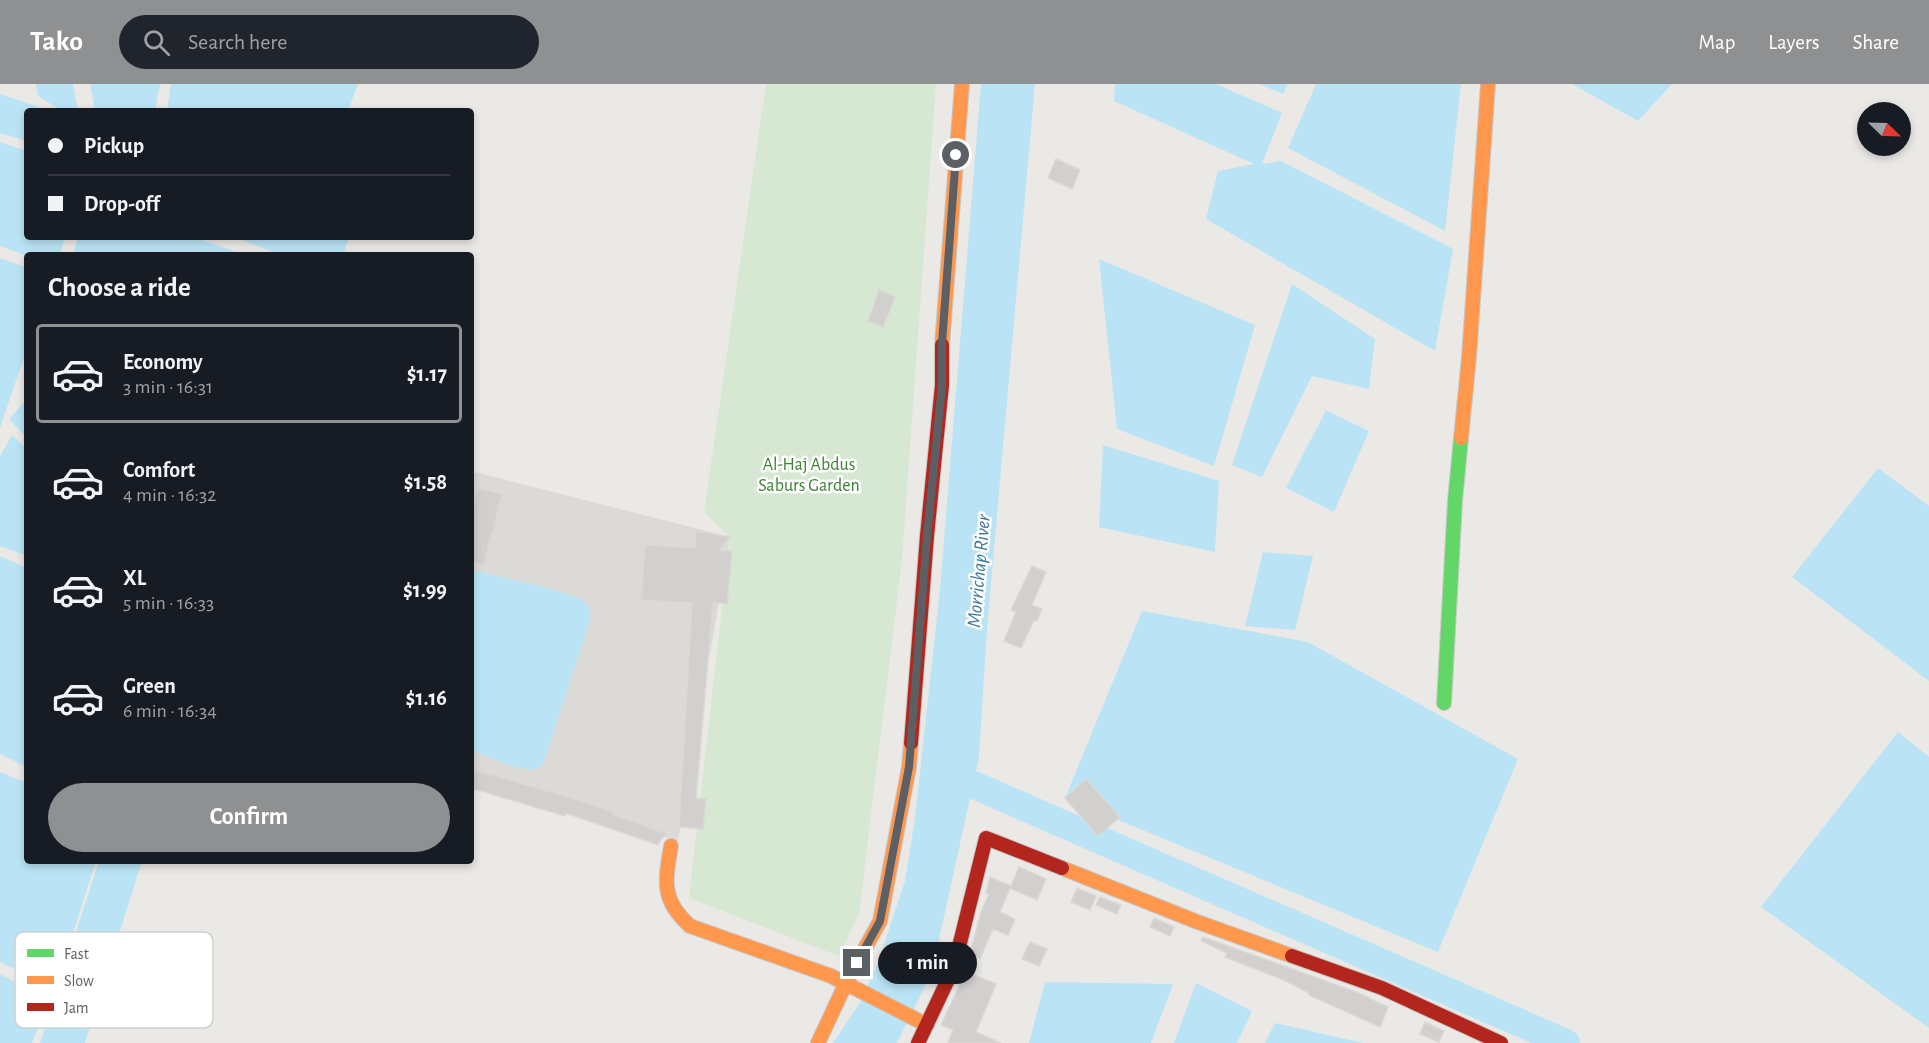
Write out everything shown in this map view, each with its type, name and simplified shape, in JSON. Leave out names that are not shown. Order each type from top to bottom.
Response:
[{"type":"street","points":[[818,1043],[850,986],[880,921],[909,767],[927,536],[942,386],[942,343],[962,84]]},
{"type":"street","points":[[1444,703],[1455,501],[1469,357],[1488,84]]},
{"type":"street","points":[[918,1043],[924,1024],[954,967],[986,838],[1195,921],[1382,988],[1501,1043]]},
{"type":"street","points":[[671,846],[666,893],[670,904],[680,918],[690,926],[831,976],[924,1024]]},
{"type":"shaded area","points":[[475,472],[730,537],[678,841],[474,777]]},
{"type":"green space","name":"Al-Haj Abdus Saburs Garden","points":[[766,84],[936,84],[902,559],[859,914],[839,956],[689,898],[730,537],[704,512]]},
{"type":"water","points":[[36,84],[73,84],[77,108],[57,108],[38,96]]},
{"type":"water","points":[[90,84],[160,84],[156,108],[94,108]]},
{"type":"water","points":[[171,84],[358,84],[349,108],[167,108]]},
{"type":"water","name":"Morrichap River","points":[[981,84],[1035,84],[987,629],[979,757],[932,972],[897,1043],[833,1043],[859,1004],[878,963],[905,881],[915,818],[940,589]]},
{"type":"water","points":[[1115,84],[1216,84],[1282,113],[1262,164],[1281,161],[1453,249],[1435,351],[1206,219],[1218,171],[1254,164],[1114,101]]},
{"type":"water","points":[[1259,84],[1288,84],[1283,94]]},
{"type":"water","points":[[1316,84],[1461,84],[1445,231],[1288,148]]},
{"type":"water","points":[[1572,84],[1672,84],[1638,121]]},
{"type":"water","points":[[0,94],[42,108],[24,108],[24,140],[0,133]]},
{"type":"water","points":[[0,142],[24,150],[24,240],[64,240],[61,252],[24,252],[24,255],[0,246]]},
{"type":"water","points":[[77,240],[202,240],[236,252],[74,252]]},
{"type":"water","points":[[242,240],[348,240],[344,252],[273,252]]},
{"type":"water","points":[[0,258],[24,267],[24,357],[0,428]]},
{"type":"water","points":[[1099,259],[1255,325],[1214,466],[1117,429]]},
{"type":"water","points":[[1292,284],[1375,339],[1369,389],[1312,376],[1262,477],[1232,465]]},
{"type":"water","points":[[24,402],[24,435],[9,419]]},
{"type":"water","points":[[1326,410],[1369,431],[1334,512],[1286,488]]},
{"type":"water","points":[[12,435],[24,446],[24,555],[0,546],[0,456]]},
{"type":"water","points":[[1103,445],[1219,481],[1215,552],[1099,527]]},
{"type":"water","points":[[1878,468],[1929,506],[1929,681],[1792,577]]},
{"type":"water","points":[[1263,552],[1313,556],[1295,630],[1245,626]]},
{"type":"water","points":[[0,556],[24,567],[24,766],[0,754]]},
{"type":"water","points":[[474,571],[519,581],[578,598],[589,607],[590,613],[589,624],[542,765],[530,769],[474,751]]},
{"type":"water","points":[[1142,611],[1308,642],[1518,759],[1438,952],[1065,798]]},
{"type":"water","points":[[1898,732],[1929,757],[1929,1028],[1761,907]]},
{"type":"water","points":[[0,772],[24,782],[24,864],[95,864],[73,932],[15,932],[15,969],[0,962]]},
{"type":"water","points":[[98,864],[141,864],[120,932],[76,932]]},
{"type":"water","points":[[0,974],[15,982],[15,1028],[38,1028],[32,1043],[0,1043]]},
{"type":"water","points":[[1045,982],[1173,984],[1151,1043],[1029,1043]]},
{"type":"water","points":[[1196,983],[1252,1011],[1237,1043],[1174,1043]]},
{"type":"water","points":[[1275,1023],[1363,1043],[1265,1043]]},
{"type":"water","points":[[45,1028],[90,1028],[85,1043],[40,1043]]},
{"type":"building","points":[[1056,159],[1080,170],[1072,189],[1048,178]]},
{"type":"building","points":[[879,290],[895,297],[883,327],[868,321]]},
{"type":"building","points":[[478,488],[502,494],[484,565],[474,563],[474,502]]},
{"type":"building","points":[[696,531],[730,537],[719,550],[732,551],[727,604],[713,602],[696,798],[706,799],[703,829],[679,827],[692,603],[641,600],[645,545],[695,548]]},
{"type":"building","points":[[1032,566],[1046,572],[1032,605],[1042,609],[1037,621],[1034,620],[1021,648],[1004,641],[1016,612],[1011,610]]},
{"type":"building","points":[[474,770],[575,799],[667,834],[658,845],[566,813],[565,816],[474,789]]},
{"type":"building","points":[[1086,779],[1120,817],[1098,836],[1065,798]]},
{"type":"building","points":[[1019,867],[1046,879],[1037,900],[1010,888],[1000,912],[1015,919],[1008,935],[993,929],[980,958],[970,954],[981,912],[989,894],[986,893],[990,877],[1011,886]]},
{"type":"building","points":[[1077,888],[1096,896],[1090,910],[1071,902]]},
{"type":"building","points":[[1100,897],[1121,905],[1117,914],[1096,905]]},
{"type":"building","points":[[1154,918],[1174,927],[1170,936],[1150,927]]},
{"type":"building","points":[[1203,937],[1356,992],[1388,1007],[1380,1027],[1309,995],[1284,980],[1225,957],[1227,953],[1201,941]]},
{"type":"building","points":[[1030,942],[1047,949],[1039,966],[1022,959]]},
{"type":"building","points":[[966,972],[996,984],[976,1032],[1001,1043],[948,1043],[953,1030],[941,1025]]},
{"type":"building","points":[[1425,1022],[1444,1031],[1439,1042],[1420,1034]]},
{"type":"waterway","points":[[960,779],[1566,1043]]},
{"type":"traffic: fast","points":[[1444,703],[1455,501],[1461,438]]},
{"type":"traffic: slow","points":[[942,345],[962,84]]},
{"type":"traffic: slow","points":[[1461,438],[1469,357],[1488,84]]},
{"type":"traffic: slow","points":[[818,1043],[846,983],[880,921],[909,767],[911,743]]},
{"type":"traffic: slow","points":[[671,846],[667,870],[667,890],[674,908],[690,926],[831,976],[927,1025]]},
{"type":"traffic: slow","points":[[1062,868],[1195,921],[1292,956]]},
{"type":"traffic: jam","points":[[911,743],[927,536],[942,385],[942,345]]},
{"type":"traffic: jam","points":[[918,1043],[954,967],[986,838],[1062,868]]},
{"type":"traffic: jam","points":[[1292,956],[1382,988],[1501,1043]]},
{"type":"route","points":[[857,963],[880,921],[909,767],[927,536],[942,386],[942,343],[956,155]]}]
